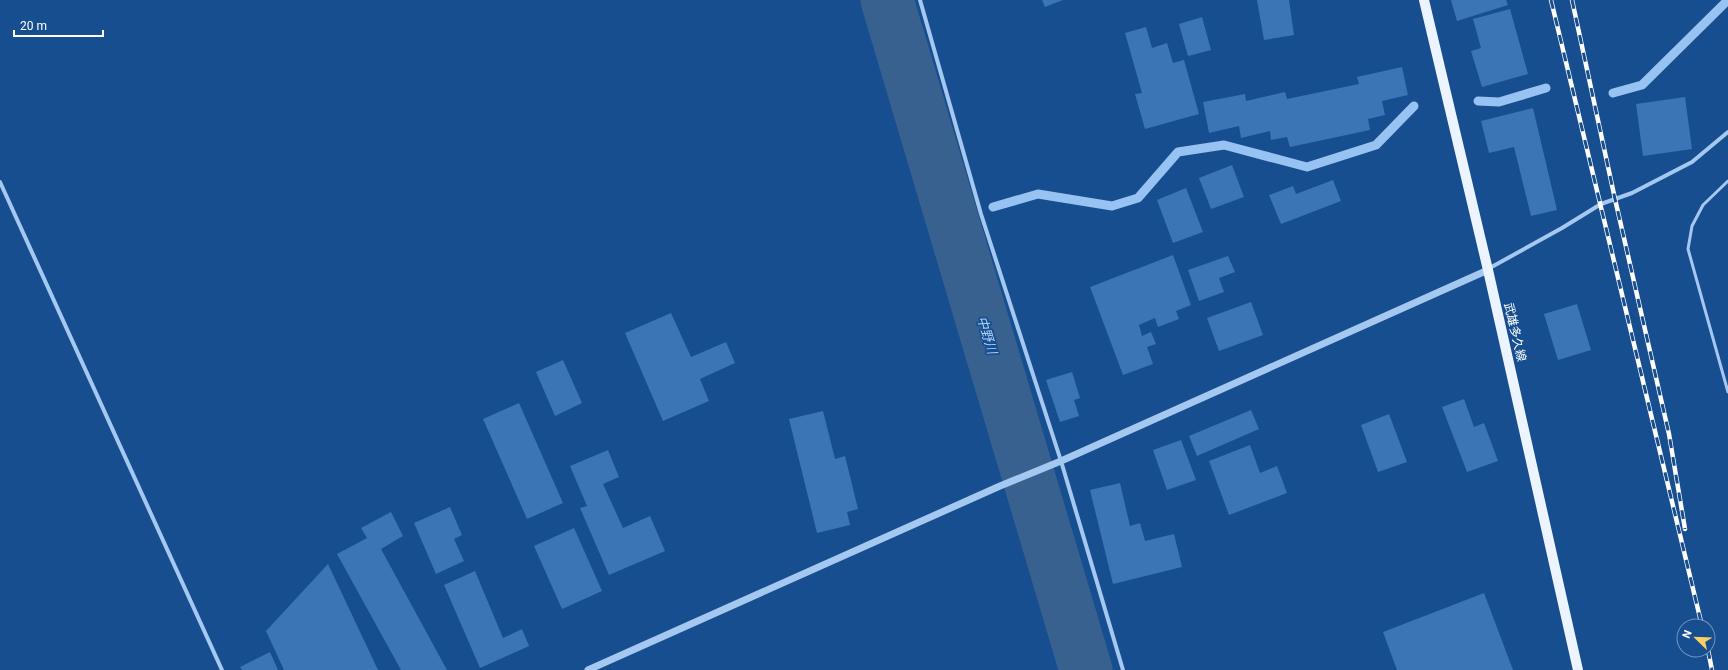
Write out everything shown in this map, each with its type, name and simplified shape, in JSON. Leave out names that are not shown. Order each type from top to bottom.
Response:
[{"type":"main road","name":"武雄多久線","points":[[1424,0],[1488,270],[1578,670]]},
{"type":"street","points":[[920,0],[982,214],[1061,462],[1123,670]]},
{"type":"street","points":[[588,670],[1000,486],[1061,462],[1488,270],[1601,204],[1632,192],[1692,162],[1728,132]]},
{"type":"street","points":[[0,182],[222,670]]},
{"type":"lane","points":[[1728,181],[1703,205],[1692,226],[1688,250],[1728,392]]},
{"type":"building","points":[[1042,0],[1063,0],[1045,7]]},
{"type":"building","points":[[1257,0],[1289,0],[1294,35],[1264,40]]},
{"type":"building","points":[[1451,0],[1506,0],[1508,5],[1457,21]]},
{"type":"building","points":[[1510,9],[1528,74],[1482,87],[1471,51],[1481,48],[1473,19]]},
{"type":"building","points":[[1202,17],[1211,50],[1188,56],[1179,24]]},
{"type":"building","points":[[1146,27],[1152,48],[1167,43],[1173,63],[1184,60],[1199,114],[1145,129],[1135,94],[1142,93],[1125,33]]},
{"type":"building","points":[[1402,67],[1408,95],[1382,101],[1385,115],[1368,119],[1370,130],[1290,147],[1287,137],[1271,140],[1270,131],[1241,138],[1239,126],[1209,133],[1203,102],[1245,94],[1246,101],[1285,92],[1287,99],[1359,84],[1357,77]]},
{"type":"building","points":[[1685,97],[1692,149],[1643,156],[1636,104]]},
{"type":"building","points":[[1533,108],[1557,210],[1531,216],[1514,147],[1489,153],[1481,121]]},
{"type":"building","points":[[1232,165],[1244,197],[1211,209],[1199,178]]},
{"type":"building","points":[[1333,180],[1341,201],[1281,224],[1269,195],[1293,186],[1296,194]]},
{"type":"building","points":[[1186,188],[1203,232],[1173,243],[1157,200]]},
{"type":"building","points":[[1173,255],[1191,305],[1176,311],[1179,319],[1158,327],[1155,318],[1139,325],[1142,336],[1151,332],[1156,344],[1147,347],[1153,364],[1123,375],[1090,287]]},
{"type":"building","points":[[1228,256],[1235,272],[1219,278],[1224,292],[1199,301],[1188,270]]},
{"type":"building","points":[[1251,302],[1263,335],[1219,351],[1207,318]]},
{"type":"building","points":[[1577,304],[1591,350],[1558,360],[1544,314]]},
{"type":"building","points":[[671,313],[691,357],[726,342],[735,363],[700,379],[709,401],[663,421],[625,333]]},
{"type":"building","points":[[563,360],[582,403],[555,416],[536,372]]},
{"type":"building","points":[[1072,372],[1080,398],[1074,400],[1079,416],[1060,422],[1046,380]]},
{"type":"building","points":[[1464,399],[1474,427],[1484,423],[1498,461],[1467,472],[1442,407]]},
{"type":"building","points":[[519,403],[563,503],[527,519],[483,419]]},
{"type":"building","points":[[1251,410],[1259,429],[1197,456],[1189,436]]},
{"type":"building","points":[[823,411],[835,459],[845,456],[858,509],[847,512],[850,525],[817,533],[789,419]]},
{"type":"building","points":[[1389,414],[1407,462],[1378,472],[1361,425]]},
{"type":"building","points":[[1181,440],[1196,480],[1167,490],[1153,450]]},
{"type":"building","points":[[1250,445],[1260,473],[1277,466],[1287,493],[1229,515],[1209,461]]},
{"type":"building","points":[[608,450],[619,477],[603,484],[623,528],[650,516],[665,551],[609,575],[580,508],[587,506],[570,466]]},
{"type":"building","points":[[1120,483],[1130,526],[1140,523],[1145,541],[1174,534],[1182,567],[1113,584],[1090,490]]},
{"type":"building","points":[[450,507],[462,535],[454,539],[464,561],[436,574],[414,523]]},
{"type":"building","points":[[391,512],[403,536],[381,549],[447,670],[401,670],[337,554],[367,538],[361,528]]},
{"type":"building","points":[[574,528],[602,591],[562,609],[534,546]]},
{"type":"building","points":[[328,564],[378,670],[284,670],[266,631]]},
{"type":"building","points":[[475,571],[503,638],[522,629],[529,646],[480,668],[444,585]]},
{"type":"building","points":[[1484,593],[1513,670],[1397,670],[1383,632]]},
{"type":"building","points":[[270,652],[278,670],[242,670],[240,667]]},
{"type":"waterway","name":"中野川","points":[[887,0],[1086,670]]},
{"type":"waterway","points":[[1613,93],[1642,85],[1728,0]]},
{"type":"waterway","points":[[1478,101],[1499,102],[1546,88]]},
{"type":"waterway","points":[[993,207],[1038,194],[1112,206],[1138,198],[1178,152],[1224,145],[1307,167],[1376,145],[1414,106]]},
{"type":"railway","points":[[1551,0],[1700,618]]},
{"type":"railway","points":[[1572,0],[1615,199],[1669,434],[1685,529]]},
{"type":"railway","points":[[1710,658],[1712,670]]}]
